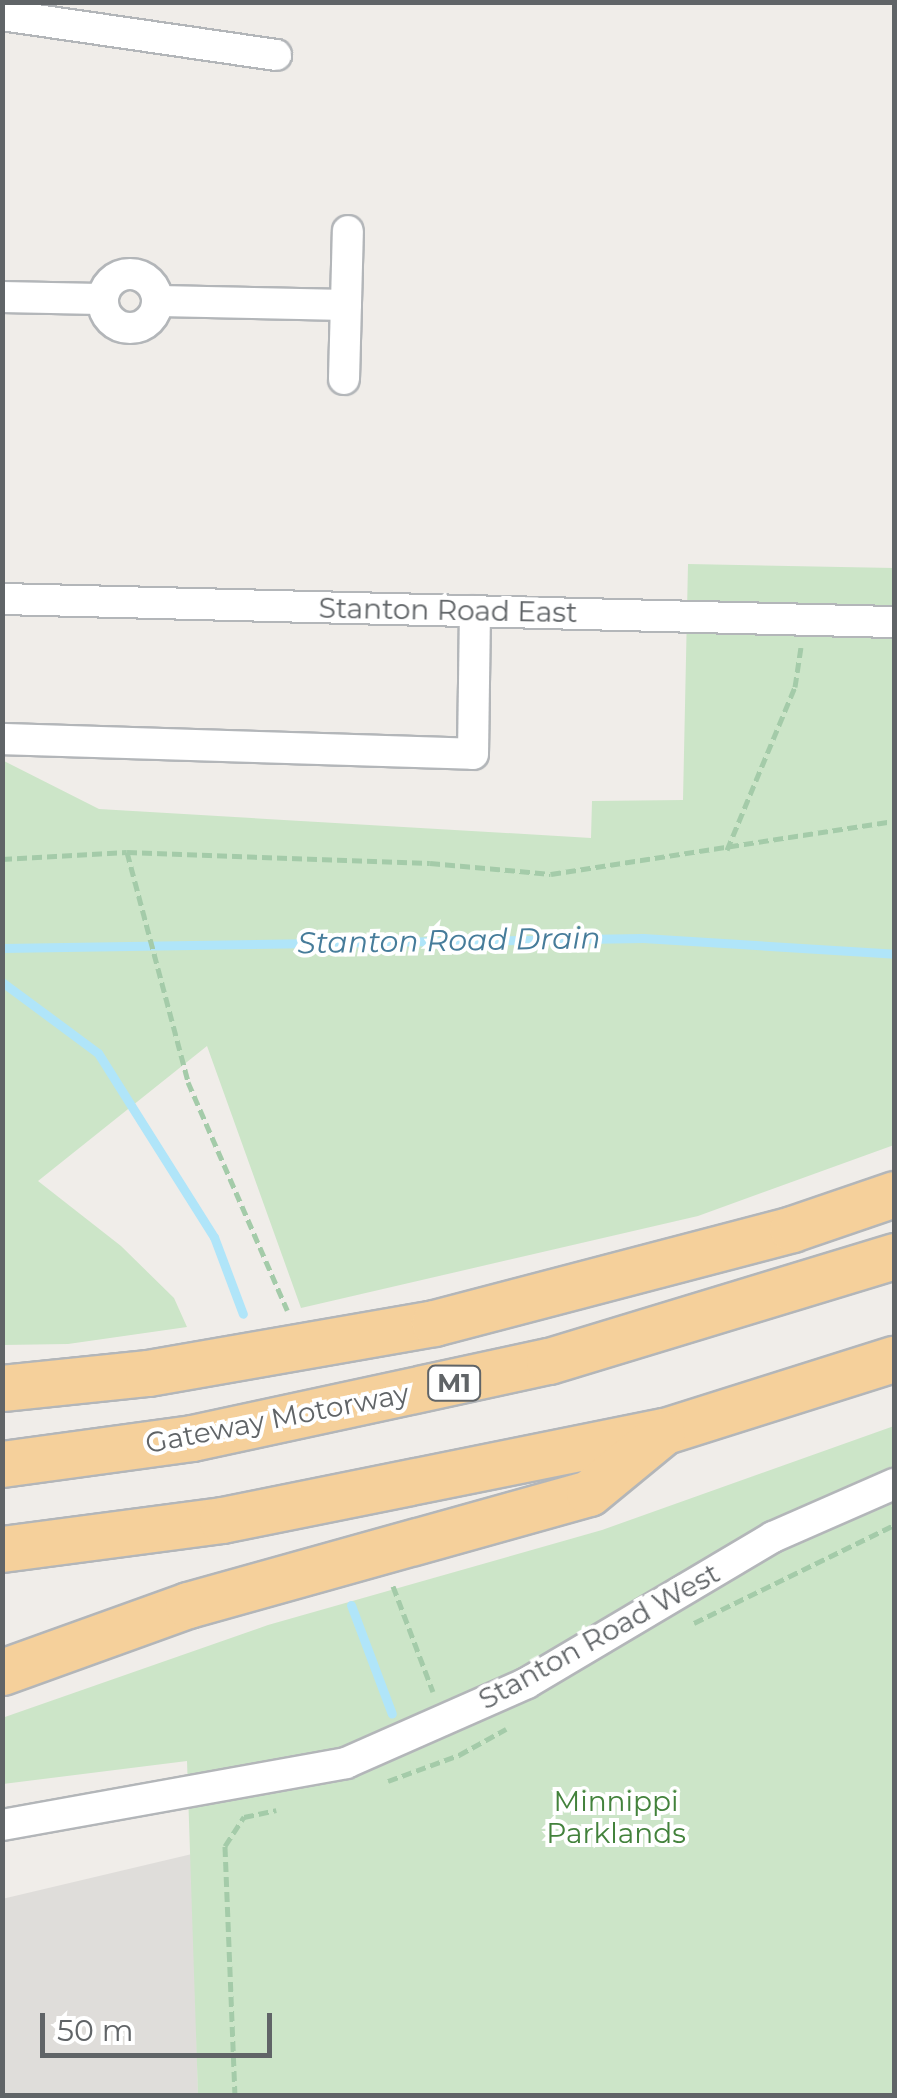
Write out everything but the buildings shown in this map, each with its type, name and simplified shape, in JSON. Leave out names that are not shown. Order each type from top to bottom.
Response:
[{"type":"highway","points":[[2,1388],[168,1370],[434,1323],[792,1229],[894,1194]]},
{"type":"highway","name":"Gateway Motorway","points":[[2,1464],[192,1438],[530,1366],[755,1303],[894,1256]]},
{"type":"highway","points":[[2,1549],[222,1520],[665,1431],[894,1360]]},
{"type":"highway","points":[[2,1672],[188,1605],[588,1494],[665,1431]]},
{"type":"street","points":[[2,15],[276,55]]},
{"type":"street","points":[[344,379],[348,231]]},
{"type":"street","points":[[2,297],[100,300],[107,319],[124,328],[148,322],[160,301],[346,305]]},
{"type":"street","name":"Stanton Road East","points":[[2,599],[894,622]]},
{"type":"street","points":[[2,739],[473,754],[476,611]]},
{"type":"street","name":"Stanton Road West","points":[[2,1825],[346,1763],[526,1683],[773,1537],[894,1484]]},
{"type":"path","points":[[727,850],[795,688],[806,620]]},
{"type":"path","points":[[2,859],[128,852],[430,863],[550,874],[727,850],[894,821]]},
{"type":"path","points":[[128,852],[188,1082],[287,1310]]},
{"type":"path","points":[[680,1631],[894,1525]]},
{"type":"path","points":[[392,1583],[459,1755]]},
{"type":"path","points":[[379,1784],[459,1755],[510,1726]]},
{"type":"path","points":[[235,2096],[226,1846],[244,1817],[295,1805]]},
{"type":"shaded area","points":[[192,1854],[198,2095],[3,2095],[2,1899]]},
{"type":"green space","points":[[688,564],[894,568],[894,1145],[698,1216],[301,1308],[207,1046],[38,1181],[121,1246],[174,1298],[187,1327],[68,1344],[3,1345],[2,760],[99,809],[591,838],[592,801],[683,800]]},
{"type":"green space","name":"Minnippi Parklands","points":[[894,1426],[894,2095],[198,2095],[187,1761],[3,1784],[2,1718],[268,1625],[602,1530]]},
{"type":"waterway","name":"Stanton Road Drain","points":[[2,948],[643,938],[894,954]]},
{"type":"waterway","name":"Stanton Road Drain","points":[[2,982],[98,1053],[214,1237],[243,1314]]},
{"type":"waterway","points":[[351,1605],[392,1714]]}]
